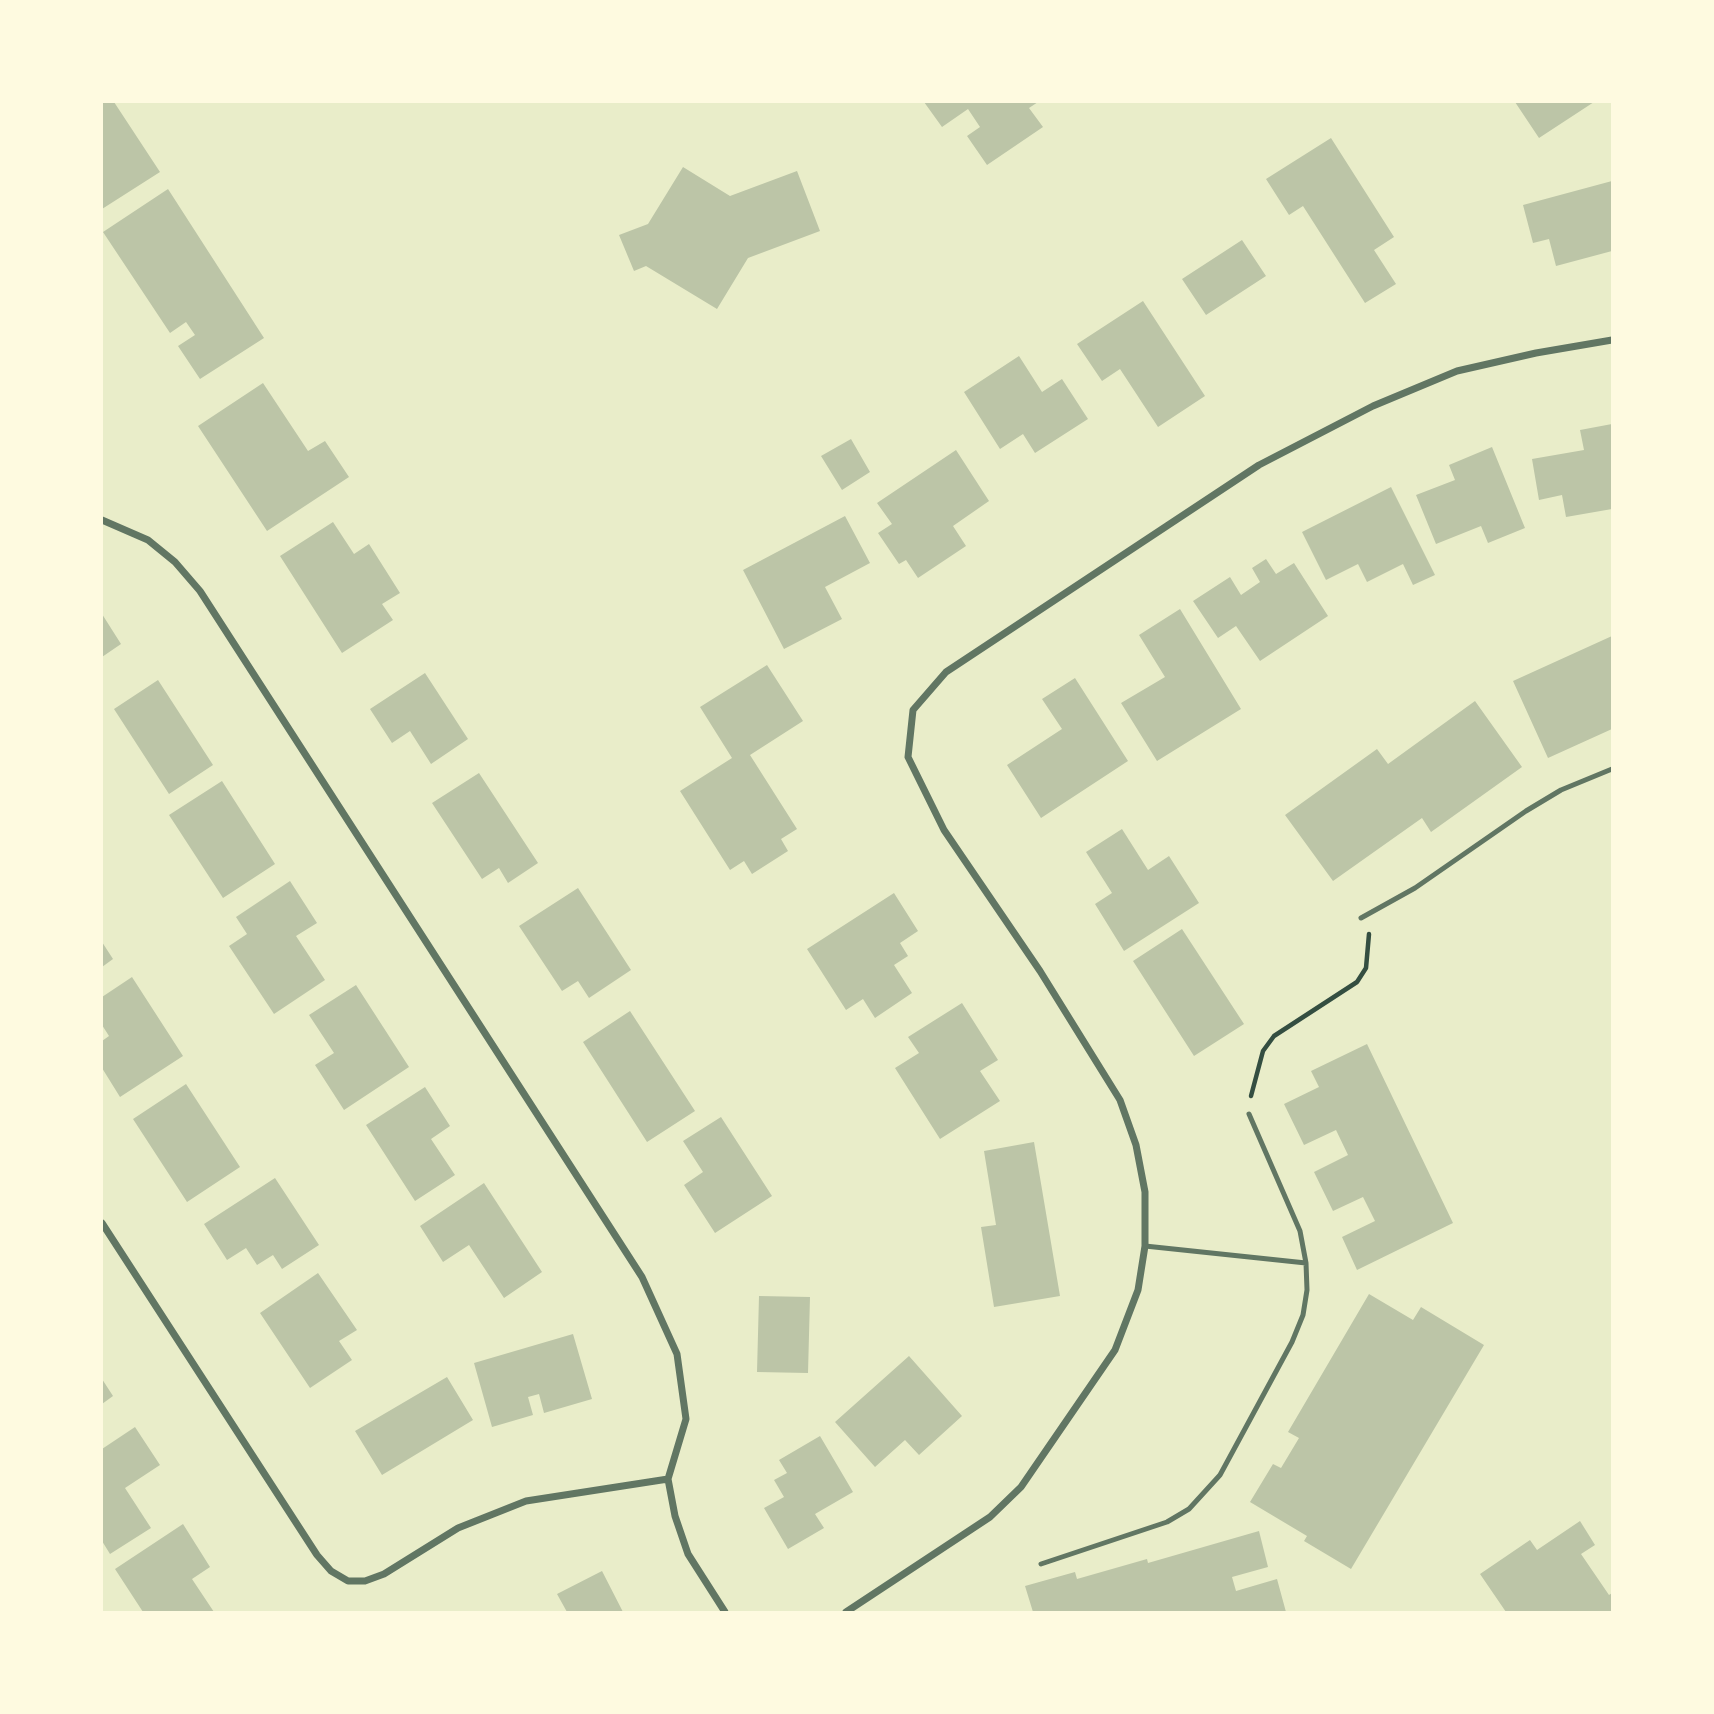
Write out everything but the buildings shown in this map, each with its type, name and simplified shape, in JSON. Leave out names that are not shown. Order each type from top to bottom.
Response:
[{"type":"street","points":[[846,1612],[990,1517],[1021,1487],[1115,1350],[1138,1290],[1145,1246],[1145,1192],[1136,1145],[1120,1100],[1040,971],[944,830],[908,757],[914,710],[946,672],[1259,465],[1373,406],[1457,371],[1536,352],[1612,340]]},
{"type":"street","points":[[102,520],[148,540],[175,562],[200,592],[642,1277],[677,1354],[686,1419],[668,1479],[675,1516],[688,1554],[725,1612]]},
{"type":"street","points":[[102,1223],[317,1555],[331,1571],[348,1581],[365,1581],[384,1574],[458,1528],[526,1501],[668,1479]]},
{"type":"lane","points":[[1361,918],[1415,888],[1526,811],[1562,790],[1612,769]]},
{"type":"lane","points":[[1041,1564],[1167,1522],[1189,1509],[1220,1475],[1292,1342],[1307,1290],[1306,1263],[1300,1231],[1249,1114]]},
{"type":"lane","points":[[1145,1246],[1306,1263]]},
{"type":"path","points":[[1249,1114],[1250,1099],[1263,1051],[1274,1036],[1344,993],[1357,982],[1366,968],[1370,939],[1368,927],[1361,918]]}]
